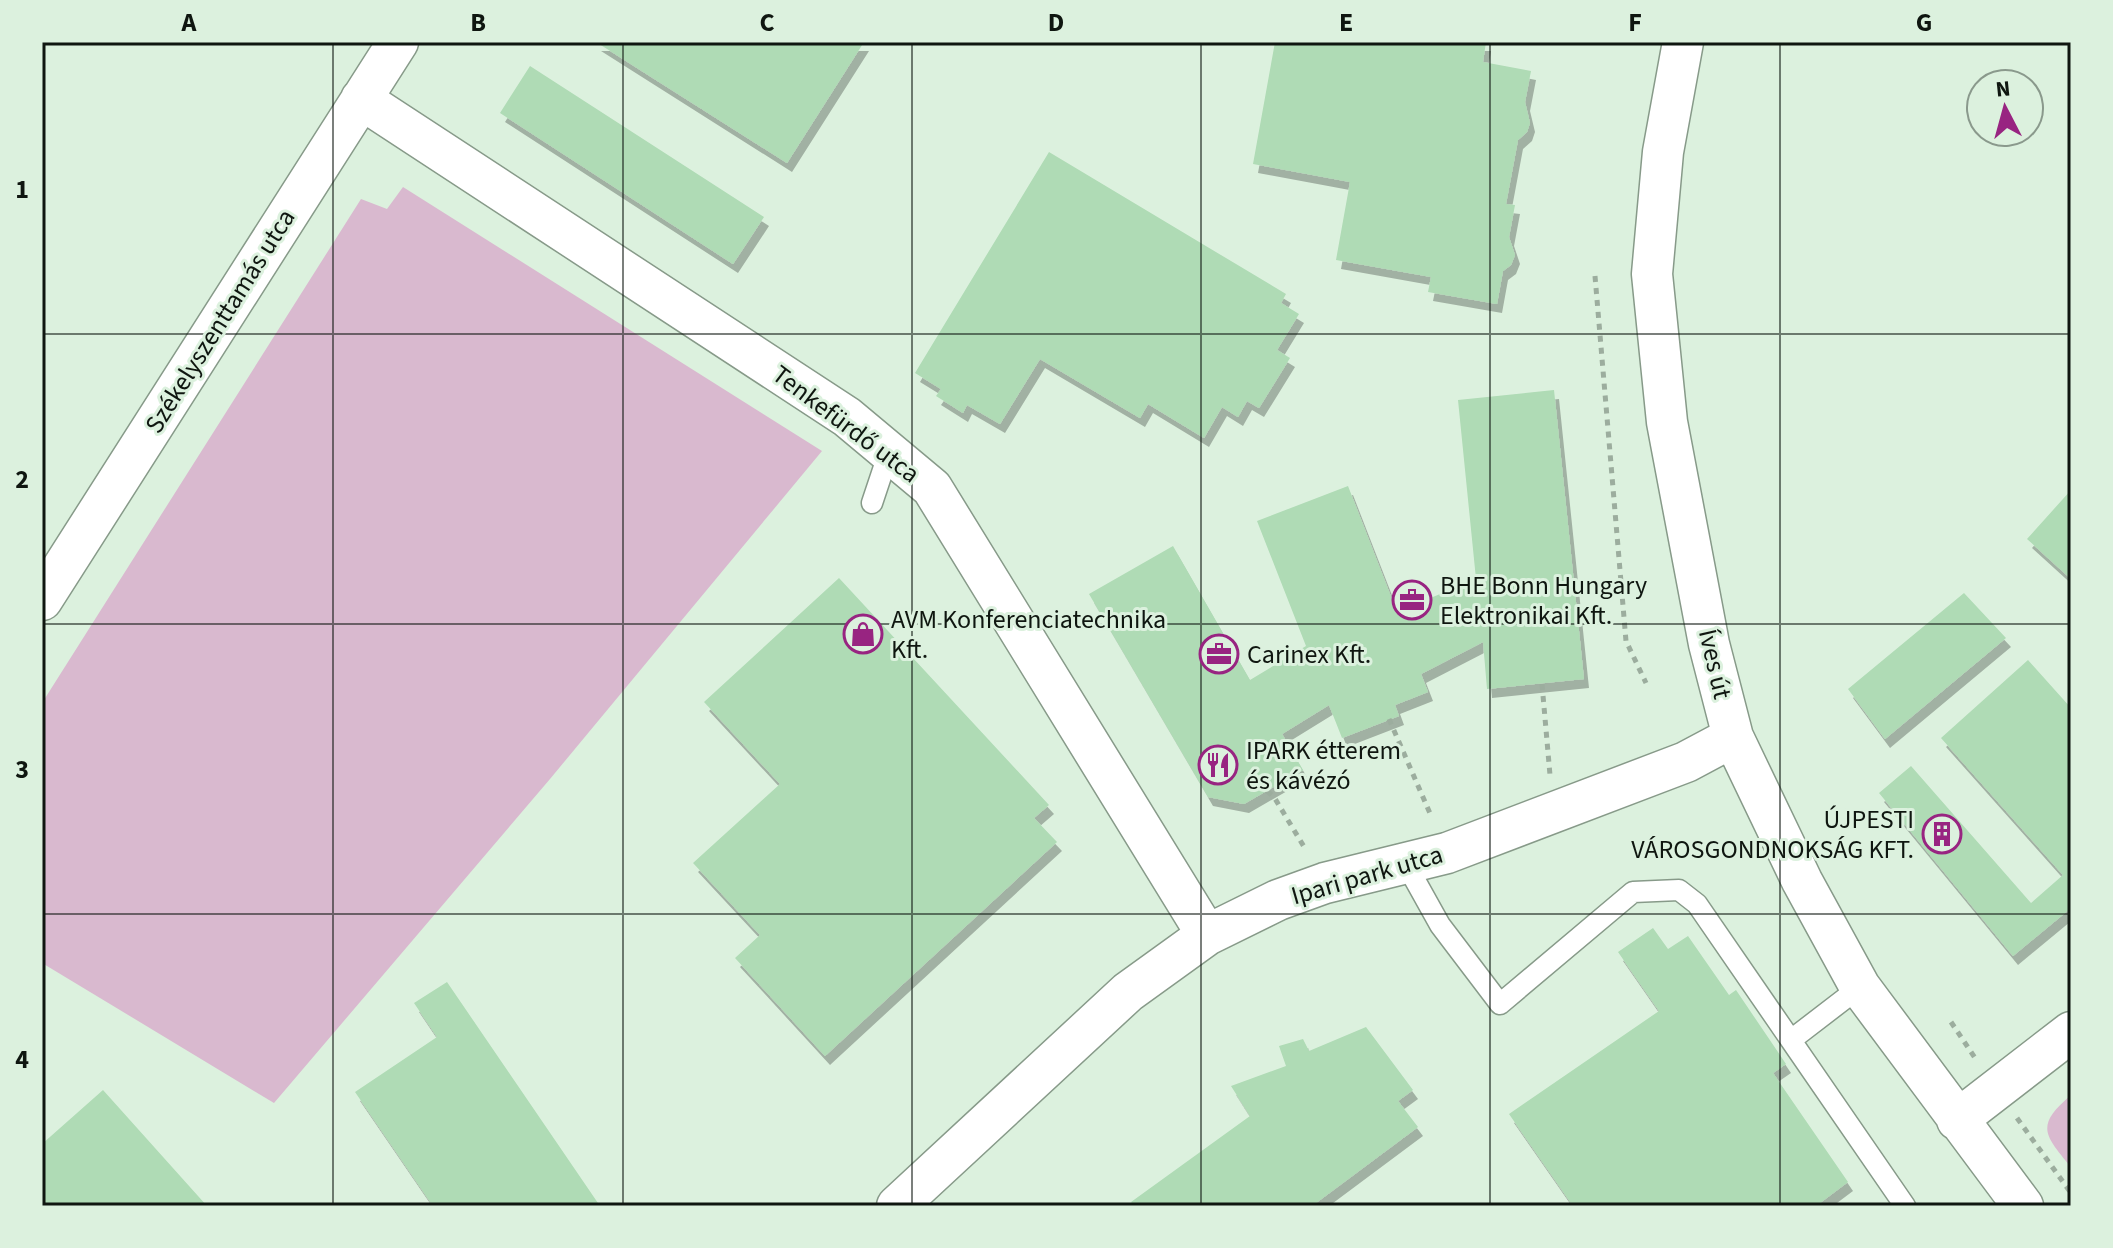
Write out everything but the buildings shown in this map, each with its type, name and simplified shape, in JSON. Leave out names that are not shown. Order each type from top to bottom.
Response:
[{"type":"street","name":"Székelyszenttamás utca","points":[[42,600],[398,42]]},
{"type":"street","name":"Íves út","points":[[1683,42],[1663,152],[1652,274],[1667,422],[1709,644],[1733,737],[1802,881],[1860,987],[2023,1206]]},
{"type":"street","name":"Tenkefürdő utca","points":[[361,99],[847,417],[932,488],[1207,935]]},
{"type":"street","name":"Ipari park utca","points":[[897,1206],[1128,992],[1207,935],[1278,900],[1325,883],[1447,853],[1686,762],[1733,737]]},
{"type":"street","points":[[1957,1120],[2071,1032]]},
{"type":"lane","points":[[872,503],[889,452]]},
{"type":"lane","points":[[1406,864],[1440,925],[1500,1004],[1633,892],[1679,890],[1697,904],[1905,1206]]},
{"type":"lane","points":[[1791,1040],[1860,987]]},
{"type":"path","points":[[1595,276],[1626,641],[1646,683]]},
{"type":"path","points":[[1542,684],[1553,811]]},
{"type":"path","points":[[1389,719],[1447,853]]},
{"type":"path","points":[[1267,791],[1274,797],[1325,883]]},
{"type":"shaded area","points":[[403,187],[822,451],[550,779],[274,1103],[42,963],[42,703],[361,199],[387,209]]},
{"type":"shaded area","points":[[2071,1095],[2071,1167],[2047,1130],[2052,1115]]},
{"type":"place","name":"BHE Bonn Hungary Elektronikai Kft.","points":[[1412,600]]},
{"type":"place","name":"AVM Konferenciatechnika Kft.","points":[[863,634]]},
{"type":"place","name":"Carinex Kft.","points":[[1219,654]]},
{"type":"place","name":"IPARK étterem és kávézó","points":[[1218,765]]},
{"type":"place","name":"ÚJPESTI VÁROSGONDNOKSÁG KFT.","points":[[1942,834]]}]
